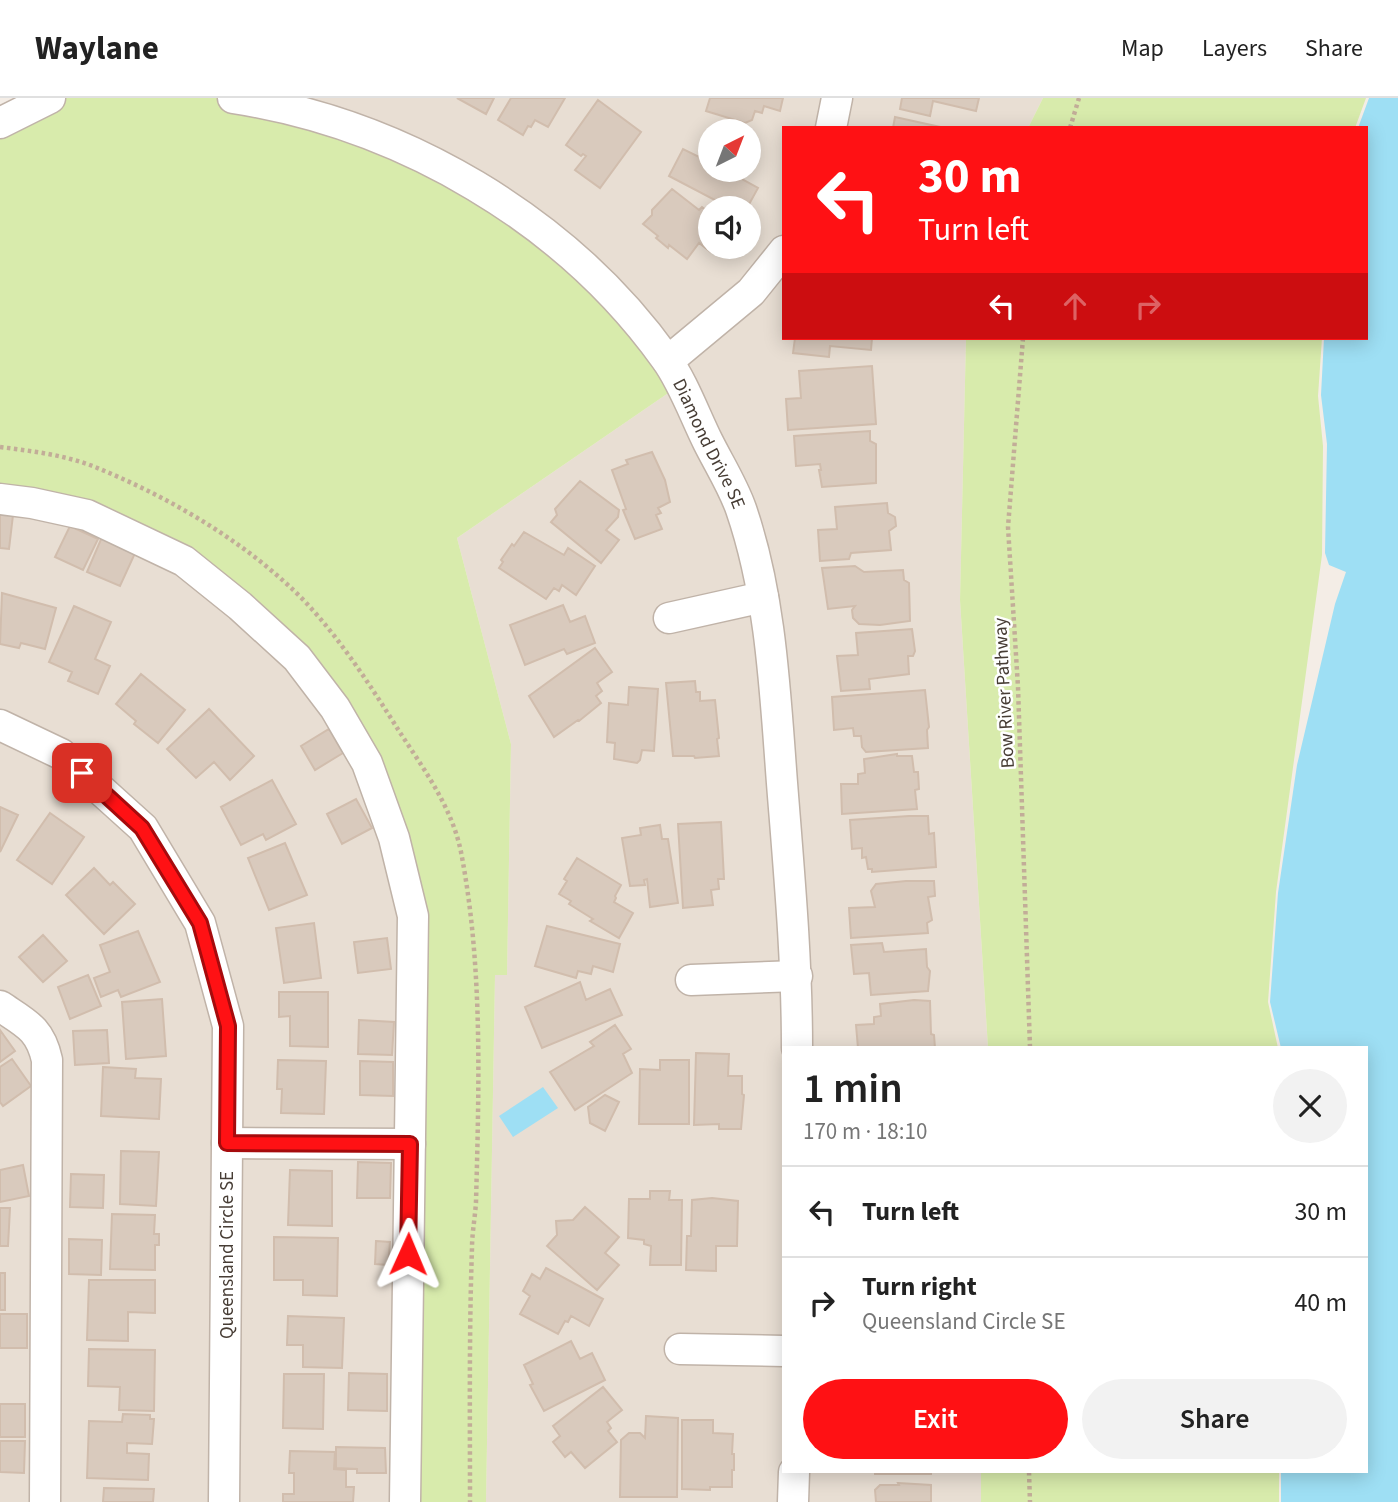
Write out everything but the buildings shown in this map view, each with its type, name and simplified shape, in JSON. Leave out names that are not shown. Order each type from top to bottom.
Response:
[{"type":"street","points":[[0,123],[50,98]]},
{"type":"street","name":"Diamond Drive SE","points":[[233,98],[303,113],[374,136],[481,188],[545,233],[592,274],[668,361],[740,507],[763,597],[775,691],[797,976],[797,1046]]},
{"type":"street","points":[[831,126],[837,98]]},
{"type":"street","points":[[668,361],[751,292],[782,253]]},
{"type":"street","points":[[0,499],[87,515],[184,561],[240,606],[297,659],[335,708],[371,776],[394,838],[413,916],[405,1502]]},
{"type":"street","points":[[669,618],[763,597]]},
{"type":"street","name":"Queensland Circle SE","points":[[0,725],[61,754],[142,828],[200,923],[228,1026],[224,1502]]},
{"type":"street","points":[[691,980],[797,976]]},
{"type":"street","points":[[0,1006],[27,1025],[43,1041],[47,1060],[45,1502]]},
{"type":"street","points":[[227,1143],[410,1144]]},
{"type":"street","points":[[680,1349],[782,1351]]},
{"type":"street","points":[[793,1502],[794,1473]]},
{"type":"path","points":[[1071,126],[1079,98]]},
{"type":"path","name":"Bow River Pathway","points":[[1024,340],[1008,527],[1018,687],[1030,1046]]},
{"type":"path","points":[[0,447],[43,452],[94,466],[195,517],[242,548],[290,587],[335,638],[388,713],[453,821],[461,852],[472,928],[478,1044],[470,1312],[470,1502]]},
{"type":"path","points":[[1029,1473],[1030,1502]]},
{"type":"shaded area","points":[[233,98],[1043,98],[1029,126],[782,126],[782,340],[966,340],[960,600],[988,1046],[782,1046],[782,1473],[981,1473],[981,1502],[486,1502],[495,975],[507,974],[511,744],[457,538],[680,385]]},
{"type":"shaded area","points":[[0,499],[184,561],[335,708],[413,916],[405,1502],[0,1502]]},
{"type":"green space","points":[[50,98],[233,98],[303,113],[545,233],[680,385],[457,538],[511,744],[507,975],[495,975],[486,1502],[405,1502],[413,916],[335,708],[184,561],[0,499],[0,123]]},
{"type":"green space","points":[[1043,98],[1366,98],[1356,126],[1029,126]]},
{"type":"green space","points":[[966,340],[1322,340],[1318,396],[1323,446],[1322,555],[1276,892],[1268,1002],[1278,1046],[988,1046],[960,600]]},
{"type":"green space","points":[[981,1473],[1279,1473],[1279,1502],[981,1502]]},
{"type":"water","points":[[1369,98],[1398,98],[1398,1502],[1281,1502],[1281,1473],[1368,1473],[1368,1046],[1281,1046],[1270,1002],[1278,893],[1297,765],[1335,604],[1346,572],[1329,565],[1325,553],[1327,444],[1321,395],[1324,340],[1368,340],[1368,126],[1359,126]]},
{"type":"water","points":[[543,1087],[558,1108],[513,1137],[499,1116]]},
{"type":"route","points":[[82,773],[142,828],[200,923],[228,1026],[227,1143],[410,1144],[408,1254]]}]
